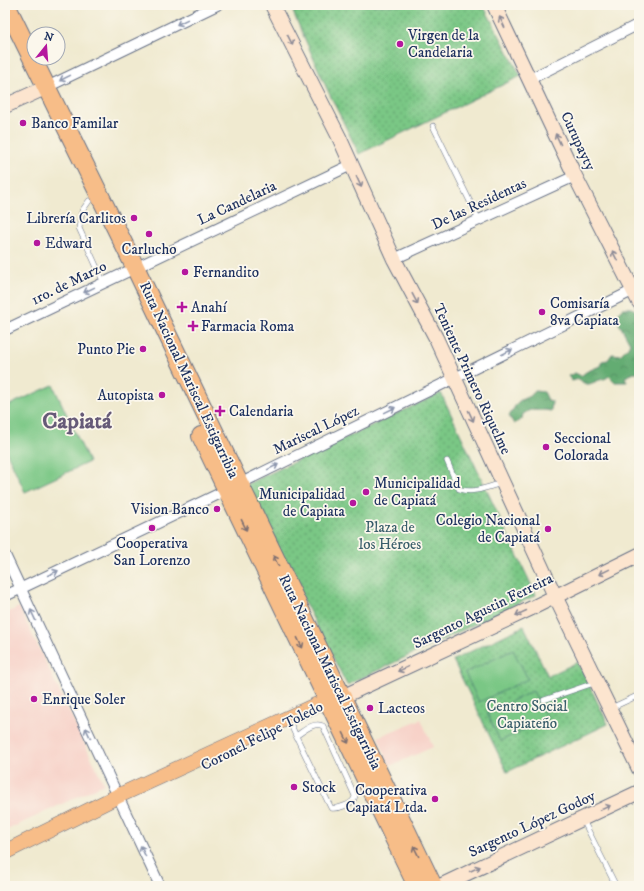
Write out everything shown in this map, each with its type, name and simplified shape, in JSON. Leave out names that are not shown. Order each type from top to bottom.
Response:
[{"type":"highway","name":"Ruta Nacional Mariscal Estigarribia","points":[[6,5],[90,201],[130,270]]},
{"type":"highway","name":"Ruta Nacional Mariscal Estigarribia","points":[[5,29],[42,89],[336,700],[433,886]]},
{"type":"highway","name":"Ruta Nacional Mariscal Estigarribia","points":[[336,700],[363,792],[418,886]]},
{"type":"main road","name":"Coronel Felipe Toledo","points":[[5,852],[120,801],[293,731],[336,700]]},
{"type":"main road","name":"Coronel Felipe Toledo","points":[[5,861],[120,801],[316,705],[336,700]]},
{"type":"street","points":[[5,106],[217,5]]},
{"type":"street","name":"Teniente Primero Riquelme","points":[[272,5],[339,137],[394,260],[436,338],[555,596],[639,769]]},
{"type":"street","name":"Curupayty","points":[[494,5],[575,176],[637,294]]},
{"type":"street","points":[[530,79],[639,24]]},
{"type":"street","name":"La Candelaria","points":[[130,270],[351,165]]},
{"type":"street","name":"De las Residentas","points":[[394,260],[575,176]]},
{"type":"street","name":"1ro. de Marzo","points":[[5,330],[130,270]]},
{"type":"street","name":"Mariscal López","points":[[5,596],[233,487],[454,378],[637,294]]},
{"type":"street","points":[[5,555],[160,886]]},
{"type":"street","name":"Sargento Agustin Ferreira","points":[[336,700],[639,555]]},
{"type":"street","name":"Sargento López Godoy","points":[[440,886],[639,792]]},
{"type":"lane","points":[[433,126],[480,220]]},
{"type":"lane","points":[[90,201],[82,211],[79,219],[79,228],[104,283]]},
{"type":"lane","points":[[447,461],[459,489],[466,491],[475,490],[503,483]]},
{"type":"lane","points":[[544,700],[598,682]]},
{"type":"lane","points":[[610,708],[639,695]]},
{"type":"lane","points":[[319,724],[323,726],[363,792],[351,802],[331,808],[293,731],[319,724]]},
{"type":"lane","points":[[582,819],[616,886]]},
{"type":"shaded area","name":"Enrique Soler","points":[[19,607],[104,784],[5,831],[5,614]]},
{"type":"shaded area","points":[[421,719],[433,747],[390,766],[378,737]]},
{"type":"green space","points":[[310,5],[483,5],[521,76],[359,154],[327,89],[293,12]]},
{"type":"green space","points":[[622,308],[632,308],[639,313],[636,331],[639,334],[639,371],[625,377],[627,382],[615,382],[609,376],[589,384],[585,384],[579,379],[572,381],[568,376],[575,373],[581,376],[586,372],[600,366],[602,361],[608,360],[612,354],[620,355],[628,347],[630,343],[616,318]]},
{"type":"green space","points":[[53,385],[89,462],[25,492],[5,449],[5,407]]},
{"type":"green space","points":[[535,391],[544,392],[548,400],[552,401],[551,411],[530,410],[523,414],[522,419],[514,424],[509,416],[516,405],[522,399],[531,395]]},
{"type":"green space","name":"Plaza de los Héroes","points":[[441,393],[536,595],[347,685],[245,485]]},
{"type":"green space","name":"Centro Social Capiateño","points":[[524,626],[548,676],[578,662],[608,724],[507,772],[453,660]]},
{"type":"green space","points":[[513,650],[528,679],[479,702],[465,673]]},
{"type":"green space","points":[[533,691],[547,719],[500,741],[487,713]]},
{"type":"place","name":"Virgen de la Candelaria","points":[[400,44]]},
{"type":"place","name":"Banco Familar","points":[[23,123]]},
{"type":"place","name":"Librería Carlitos","points":[[134,218]]},
{"type":"place","name":"Carlucho","points":[[149,234]]},
{"type":"place","name":"Edward","points":[[37,243]]},
{"type":"place","name":"Fernandito","points":[[185,272]]},
{"type":"place","name":"Anahí","points":[[182,307]]},
{"type":"place","name":"Comisaría 8va Capiata","points":[[542,312]]},
{"type":"place","name":"Farmacia Roma","points":[[193,326]]},
{"type":"place","name":"Punto Pie","points":[[143,349]]},
{"type":"place","name":"Autopista","points":[[162,395]]},
{"type":"place","name":"Calendaria","points":[[220,411]]},
{"type":"place","name":"Seccional Colorada","points":[[546,447]]},
{"type":"place","name":"Municipalidad de Capiatá","points":[[366,492]]},
{"type":"place","name":"Municipalidad de Capiata","points":[[353,503]]},
{"type":"place","name":"Vision Banco","points":[[217,509]]},
{"type":"place","name":"Cooperativa San Lorenzo","points":[[152,528]]},
{"type":"place","name":"Colegio Nacional de Capiatá","points":[[548,529]]},
{"type":"place","name":"Enrique Soler","points":[[34,699]]},
{"type":"place","name":"Lacteos","points":[[370,708]]},
{"type":"place","name":"Stock","points":[[294,787]]},
{"type":"place","name":"Cooperativa Capiatá Ltda.","points":[[435,799]]},
{"type":"district","name":"Capiatá","points":[[77,421]]}]
